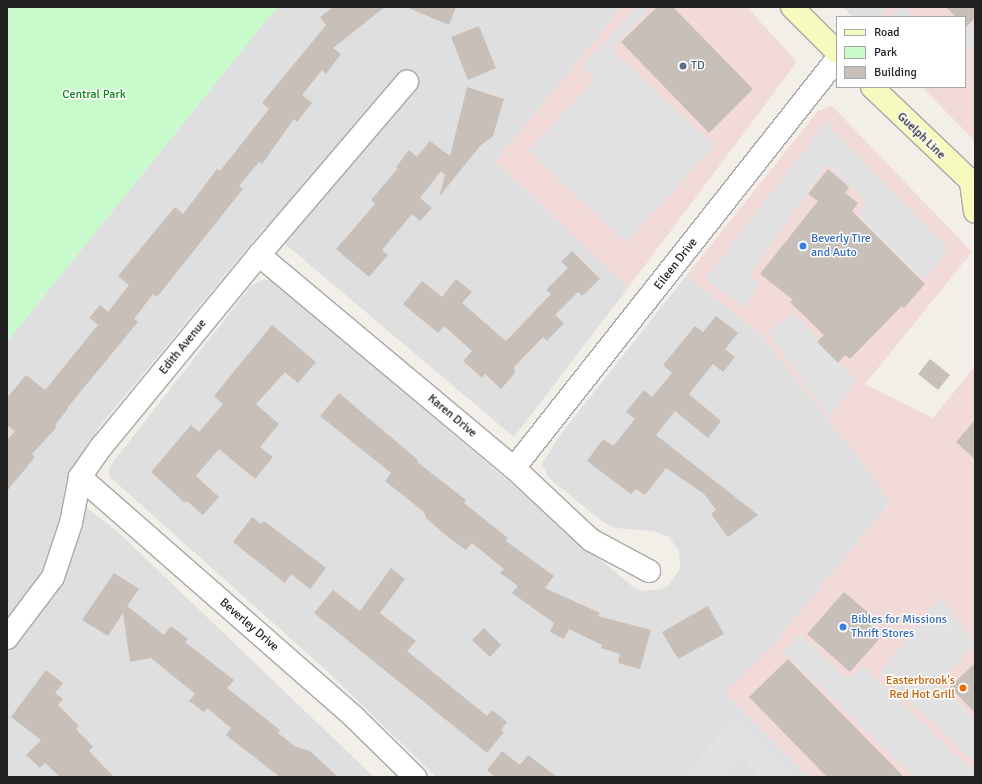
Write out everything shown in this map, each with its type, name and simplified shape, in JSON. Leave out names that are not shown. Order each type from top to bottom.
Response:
[{"type":"main road","points":[[792,7],[836,51]]},
{"type":"main road","name":"Guelph Line","points":[[873,88],[973,184],[975,212]]},
{"type":"street","name":"Eileen Drive","points":[[514,468],[836,60]]},
{"type":"street","name":"Edith Avenue","points":[[7,638],[53,577],[71,523],[80,477],[102,446],[259,255],[407,82]]},
{"type":"street","name":"Karen Drive","points":[[259,255],[514,468],[591,540],[649,571]]},
{"type":"street","name":"Beverley Drive","points":[[80,477],[354,717],[415,777]]},
{"type":"shaded area","points":[[277,7],[622,7],[496,161],[628,288],[514,437],[265,227],[100,426],[64,490],[119,533],[374,777],[7,777],[7,342]]},
{"type":"shaded area","points":[[622,7],[747,7],[797,62],[628,288],[496,161]]},
{"type":"shaded area","points":[[637,7],[651,7],[612,50],[715,146],[626,242],[528,151],[595,79],[581,66]]},
{"type":"shaded area","points":[[843,7],[888,7],[881,16],[852,16]]},
{"type":"shaded area","points":[[888,7],[975,7],[975,141],[923,88],[966,88],[966,16],[881,16]]},
{"type":"shaded area","points":[[900,7],[905,7],[914,16],[894,16],[892,14]]},
{"type":"shaded area","points":[[975,21],[975,44],[966,52],[966,30]]},
{"type":"shaded area","points":[[832,106],[972,252],[865,384],[933,418],[975,366],[975,777],[809,777],[725,693],[777,641],[890,502],[872,475],[761,335],[687,275],[818,111]]},
{"type":"shaded area","points":[[826,122],[949,249],[924,280],[856,221],[866,201],[827,164],[749,276],[759,284],[745,308],[705,279]]},
{"type":"shaded area","points":[[687,275],[761,335],[872,475],[890,502],[777,641],[726,693],[809,777],[436,777],[327,671],[110,477],[109,470],[113,462],[251,286],[262,280],[268,280],[274,282],[633,587],[642,591],[662,589],[670,584],[680,568],[679,551],[669,537],[653,531],[615,528],[603,522],[549,478],[542,464],[560,435]]},
{"type":"shaded area","points":[[794,313],[857,381],[829,417],[768,333]]},
{"type":"shaded area","points":[[940,597],[975,643],[939,684],[975,719],[975,763],[879,673]]},
{"type":"shaded area","points":[[800,633],[848,680],[863,665],[975,773],[975,777],[914,777],[783,651]]},
{"type":"shaded area","points":[[736,715],[797,777],[761,777],[744,759],[724,777],[684,777]]},
{"type":"green space","name":"Central Park","points":[[7,7],[277,7],[7,342]]},
{"type":"building","points":[[333,7],[385,7],[333,48],[341,54],[326,74],[322,70],[302,95],[312,103],[297,122],[294,119],[262,164],[259,162],[239,186],[243,189],[157,297],[153,294],[134,319],[138,322],[67,408],[68,409],[55,425],[57,427],[32,454],[35,457],[7,491],[7,440],[15,431],[7,425],[7,398],[26,375],[45,390],[98,325],[89,318],[100,305],[108,312],[129,285],[118,276],[175,207],[183,214],[217,169],[220,171],[269,109],[262,103],[326,25],[320,17]]},
{"type":"building","points":[[406,7],[456,7],[449,25]]},
{"type":"building","points":[[657,7],[673,7],[753,89],[709,133],[621,42]]},
{"type":"building","points":[[946,7],[975,7],[975,18],[966,27],[966,16],[955,16]]},
{"type":"building","points":[[479,26],[496,68],[468,80],[451,37]]},
{"type":"building","points":[[467,87],[504,99],[493,136],[480,146],[439,197],[445,175],[441,171],[420,198],[432,208],[420,221],[412,214],[382,250],[388,255],[369,277],[336,249],[375,204],[371,200],[398,168],[396,167],[409,150],[417,157],[430,141],[450,156]]},
{"type":"building","points":[[828,169],[849,187],[845,193],[858,203],[852,211],[925,284],[904,308],[902,306],[850,359],[845,355],[838,363],[817,342],[824,335],[790,302],[793,300],[760,274],[818,201],[808,194]]},
{"type":"building","points":[[572,251],[600,279],[582,296],[578,292],[555,315],[564,323],[547,341],[543,337],[514,367],[515,373],[501,389],[485,374],[482,378],[463,361],[472,351],[444,326],[438,333],[403,304],[422,281],[442,297],[456,279],[472,292],[462,303],[506,341],[551,294],[546,290],[568,268],[561,262]]},
{"type":"building","points":[[716,316],[738,333],[725,349],[735,357],[723,372],[713,364],[689,394],[721,421],[708,438],[675,411],[656,435],[758,515],[728,537],[711,514],[716,510],[704,494],[666,468],[645,495],[636,489],[631,494],[587,461],[603,439],[613,446],[635,419],[626,412],[644,390],[652,397],[672,373],[663,365],[695,326],[703,332]]},
{"type":"building","points":[[272,325],[316,362],[298,383],[285,372],[256,404],[279,424],[260,447],[273,457],[255,479],[219,449],[196,476],[219,497],[203,515],[187,501],[185,503],[151,472],[191,425],[199,432],[223,404],[214,396]]},
{"type":"building","points":[[930,359],[950,375],[938,390],[918,374]]},
{"type":"building","points":[[339,393],[418,460],[417,462],[466,500],[464,503],[508,538],[506,541],[554,576],[545,588],[600,613],[598,616],[651,630],[640,669],[618,663],[620,654],[601,648],[602,645],[569,629],[564,639],[550,632],[554,623],[512,593],[518,586],[500,573],[504,569],[472,543],[466,550],[449,538],[426,518],[424,512],[385,481],[391,473],[320,416]]},
{"type":"building","points":[[975,420],[975,459],[956,442]]},
{"type":"building","points":[[252,517],[261,524],[264,521],[326,568],[310,589],[291,574],[285,583],[233,542]]},
{"type":"building","points":[[391,568],[405,579],[380,613],[416,641],[407,651],[487,716],[492,710],[507,722],[501,730],[504,732],[487,753],[314,613],[333,590],[360,611]]},
{"type":"building","points":[[114,573],[139,589],[127,606],[164,635],[171,626],[188,639],[185,642],[234,680],[227,688],[280,730],[278,733],[296,747],[310,751],[338,777],[280,777],[226,735],[231,728],[207,708],[204,712],[189,701],[195,694],[151,658],[130,662],[123,613],[108,636],[82,620]]},
{"type":"building","name":"Bibles for Missions Thrift Stores","points":[[844,592],[870,614],[865,620],[882,636],[850,672],[807,634]]},
{"type":"building","points":[[708,606],[724,634],[678,659],[662,632]]},
{"type":"building","points":[[484,628],[501,645],[490,657],[472,640]]},
{"type":"building","points":[[788,659],[904,777],[827,777],[749,697]]},
{"type":"building","name":"Easterbrook's Red Hot Grill","points":[[975,663],[975,713],[950,687]]},
{"type":"building","points":[[46,670],[63,683],[55,693],[63,699],[58,705],[79,726],[76,729],[93,747],[89,751],[114,777],[60,777],[45,763],[40,768],[26,755],[41,740],[11,717]]},
{"type":"building","points":[[502,751],[520,765],[528,755],[557,777],[495,777],[487,770]]},
{"type":"place","name":"TD","points":[[683,66]]},
{"type":"place","name":"Beverly Tire and Auto","points":[[803,246]]},
{"type":"place","name":"Bibles for Missions Thrift Stores","points":[[843,627]]},
{"type":"place","name":"Easterbrook's Red Hot Grill","points":[[963,688]]}]
